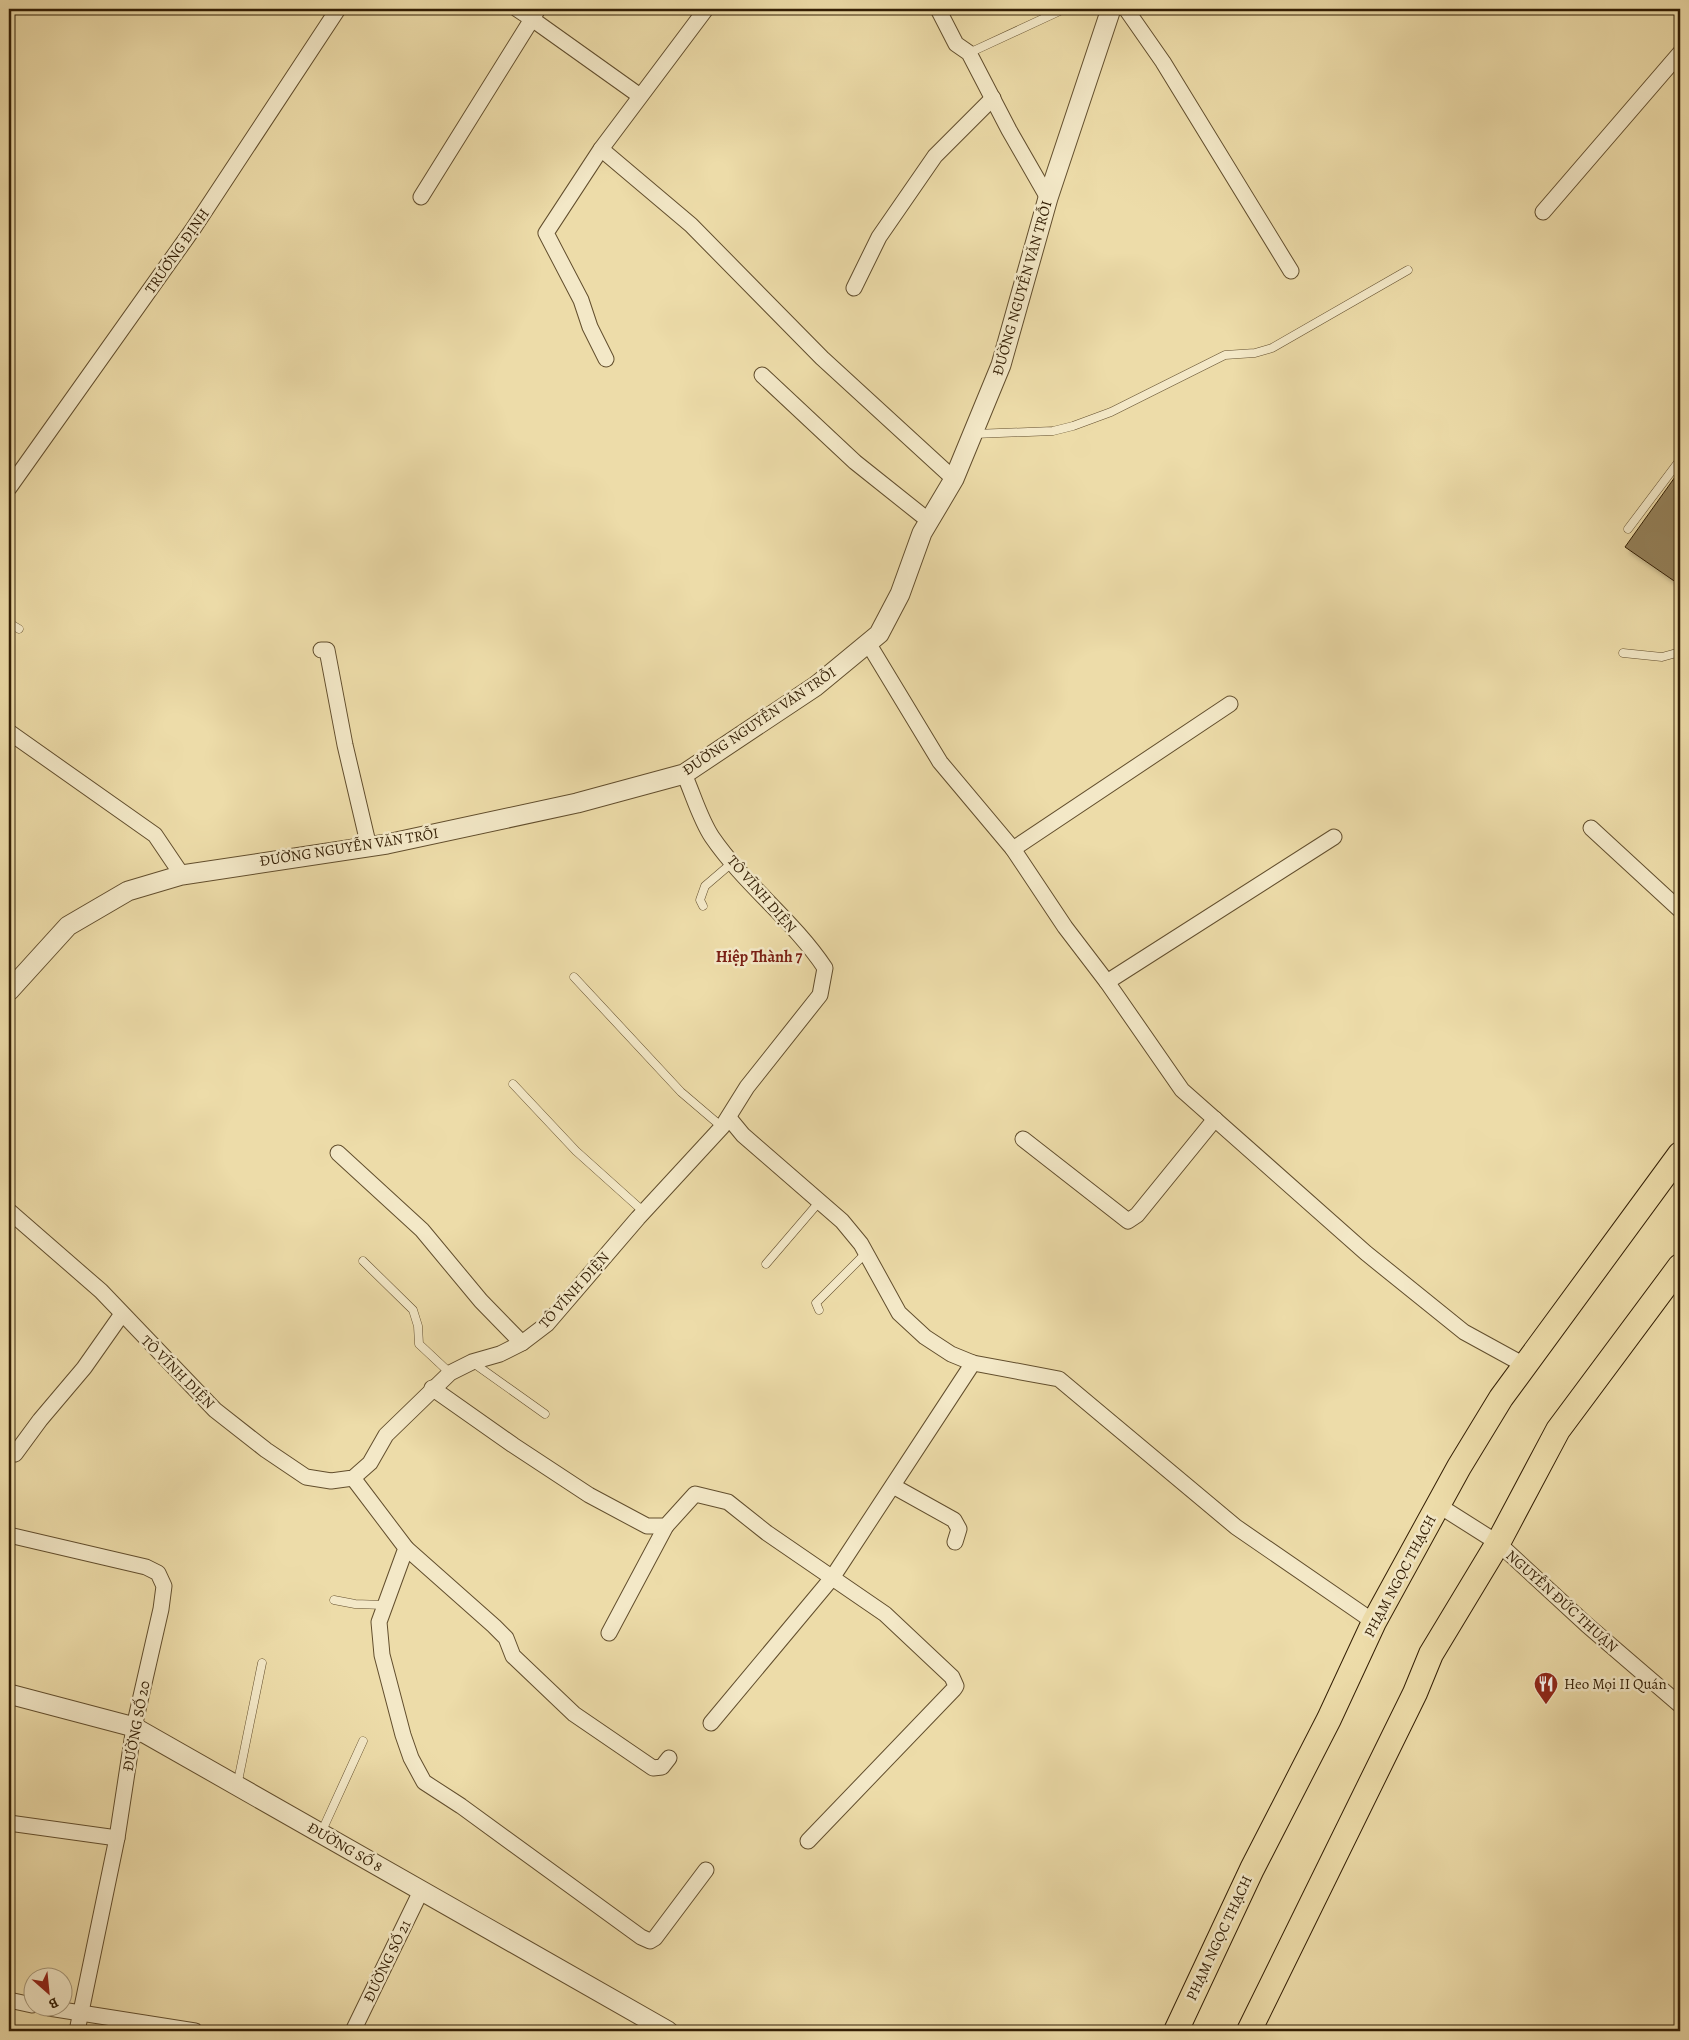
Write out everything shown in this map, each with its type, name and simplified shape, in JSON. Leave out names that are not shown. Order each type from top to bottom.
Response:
[{"type":"main road","name":"PHẠM NGỌC THẠCH","points":[[1176,2031],[1252,1869],[1329,1719],[1374,1622],[1438,1505],[1502,1398],[1680,1154]]},
{"type":"main road","points":[[1249,2031],[1415,1693],[1431,1654],[1498,1543],[1558,1430],[1680,1266]]},
{"type":"street","name":"TRƯƠNG ĐỊNH","points":[[9,488],[193,229],[336,9]]},
{"type":"street","points":[[517,9],[535,14],[640,96]]},
{"type":"street","points":[[606,359],[590,327],[578,294],[546,233],[601,149],[706,9]]},
{"type":"street","points":[[938,9],[956,44],[969,54],[1048,198]]},
{"type":"street","name":"ĐƯỜNG NGUYỄN VĂN TRỖI","points":[[9,989],[68,926],[128,891],[182,875],[369,847],[577,802],[684,774],[816,686],[879,634],[900,594],[922,533],[954,478],[1001,365],[1048,198],[1111,9]]},
{"type":"street","points":[[1126,9],[1163,62],[1291,271]]},
{"type":"street","points":[[421,197],[535,14]]},
{"type":"street","points":[[1543,212],[1680,54]]},
{"type":"street","points":[[854,288],[879,237],[930,162],[993,98]]},
{"type":"street","points":[[601,149],[691,225],[822,358],[954,478]]},
{"type":"street","points":[[762,375],[854,462],[929,521]]},
{"type":"street","points":[[868,643],[940,762],[1013,849],[1065,927],[1107,982],[1182,1090],[1366,1253],[1482,1344],[1526,1366]]},
{"type":"street","points":[[321,650],[327,650],[345,745],[369,847]]},
{"type":"street","points":[[1013,849],[1230,704]]},
{"type":"street","points":[[9,732],[155,834],[182,875]]},
{"type":"street","name":"TÔ VĨNH DIỆN","points":[[9,1211],[102,1291],[215,1410],[266,1450],[306,1477],[331,1482],[353,1478],[370,1463],[386,1435],[432,1388],[450,1373],[472,1362],[500,1354],[522,1343],[547,1324],[725,1122],[747,1087],[820,996],[825,968],[814,952],[712,836],[684,774]]},
{"type":"street","points":[[1591,828],[1680,910]]},
{"type":"street","points":[[1107,982],[1334,837]]},
{"type":"street","points":[[1023,1139],[1123,1218],[1131,1221],[1215,1119]]},
{"type":"street","points":[[725,1122],[842,1221],[866,1253],[899,1313],[925,1337],[952,1354],[973,1363],[1059,1380],[1236,1527],[1374,1622]]},
{"type":"street","points":[[338,1153],[422,1230],[481,1301],[522,1343]]},
{"type":"street","points":[[15,1454],[40,1420],[84,1368],[122,1314]]},
{"type":"street","points":[[710,1723],[832,1578],[973,1363]]},
{"type":"street","points":[[432,1388],[512,1445],[589,1495],[647,1526],[666,1526]]},
{"type":"street","points":[[353,1478],[406,1548],[494,1626],[506,1638],[514,1656],[574,1714],[653,1768],[662,1767],[669,1758]]},
{"type":"street","points":[[894,1486],[954,1520],[959,1529],[955,1542]]},
{"type":"street","points":[[609,1633],[666,1526],[695,1494],[728,1502],[767,1533],[885,1614],[952,1677],[956,1686],[808,1840]]},
{"type":"street","name":"NGUYỄN ĐỨC THUẬN","points":[[1438,1505],[1498,1543],[1587,1625],[1680,1705]]},
{"type":"street","name":"ĐƯỜNG SỐ 20","points":[[9,1536],[146,1567],[158,1573],[164,1586],[162,1609],[134,1726],[117,1838],[77,2031]]},
{"type":"street","points":[[406,1548],[379,1622],[382,1655],[411,1758],[424,1782],[461,1806],[641,1937],[650,1941],[655,1938],[706,1870]]},
{"type":"street","name":"ĐƯỜNG SỐ 8","points":[[9,1694],[134,1726],[668,2031]]},
{"type":"street","points":[[9,1823],[117,1838]]},
{"type":"street","name":"ĐƯỜNG SỐ 21","points":[[353,2031],[421,1891]]},
{"type":"street","points":[[9,2000],[22,2003]]},
{"type":"street","points":[[72,2011],[195,2031]]},
{"type":"lane","points":[[969,54],[1064,9]]},
{"type":"lane","points":[[972,434],[1053,431],[1091,420],[1112,412],[1224,355],[1255,353],[1272,348],[1408,270]]},
{"type":"lane","points":[[1628,529],[1680,460]]},
{"type":"lane","points":[[9,623],[19,629]]},
{"type":"lane","points":[[1623,654],[1662,657],[1680,652]]},
{"type":"lane","points":[[703,906],[700,900],[705,886],[733,862]]},
{"type":"lane","points":[[574,977],[681,1092],[725,1122]]},
{"type":"lane","points":[[513,1084],[576,1152],[644,1212]]},
{"type":"lane","points":[[766,1264],[820,1201]]},
{"type":"lane","points":[[820,1310],[816,1303],[866,1253]]},
{"type":"lane","points":[[363,1261],[413,1310],[418,1326],[419,1344],[450,1373]]},
{"type":"lane","points":[[472,1362],[545,1414]]},
{"type":"lane","points":[[334,1600],[384,1605]]},
{"type":"lane","points":[[237,1786],[262,1663]]},
{"type":"lane","points":[[320,1833],[362,1741]]},
{"type":"building","points":[[1680,470],[1680,585],[1625,547]]},
{"type":"place","name":"Heo Mọi II Quán","points":[[1546,1705]]},
{"type":"district","name":"Hiệp Thành 7","points":[[759,956]]}]
